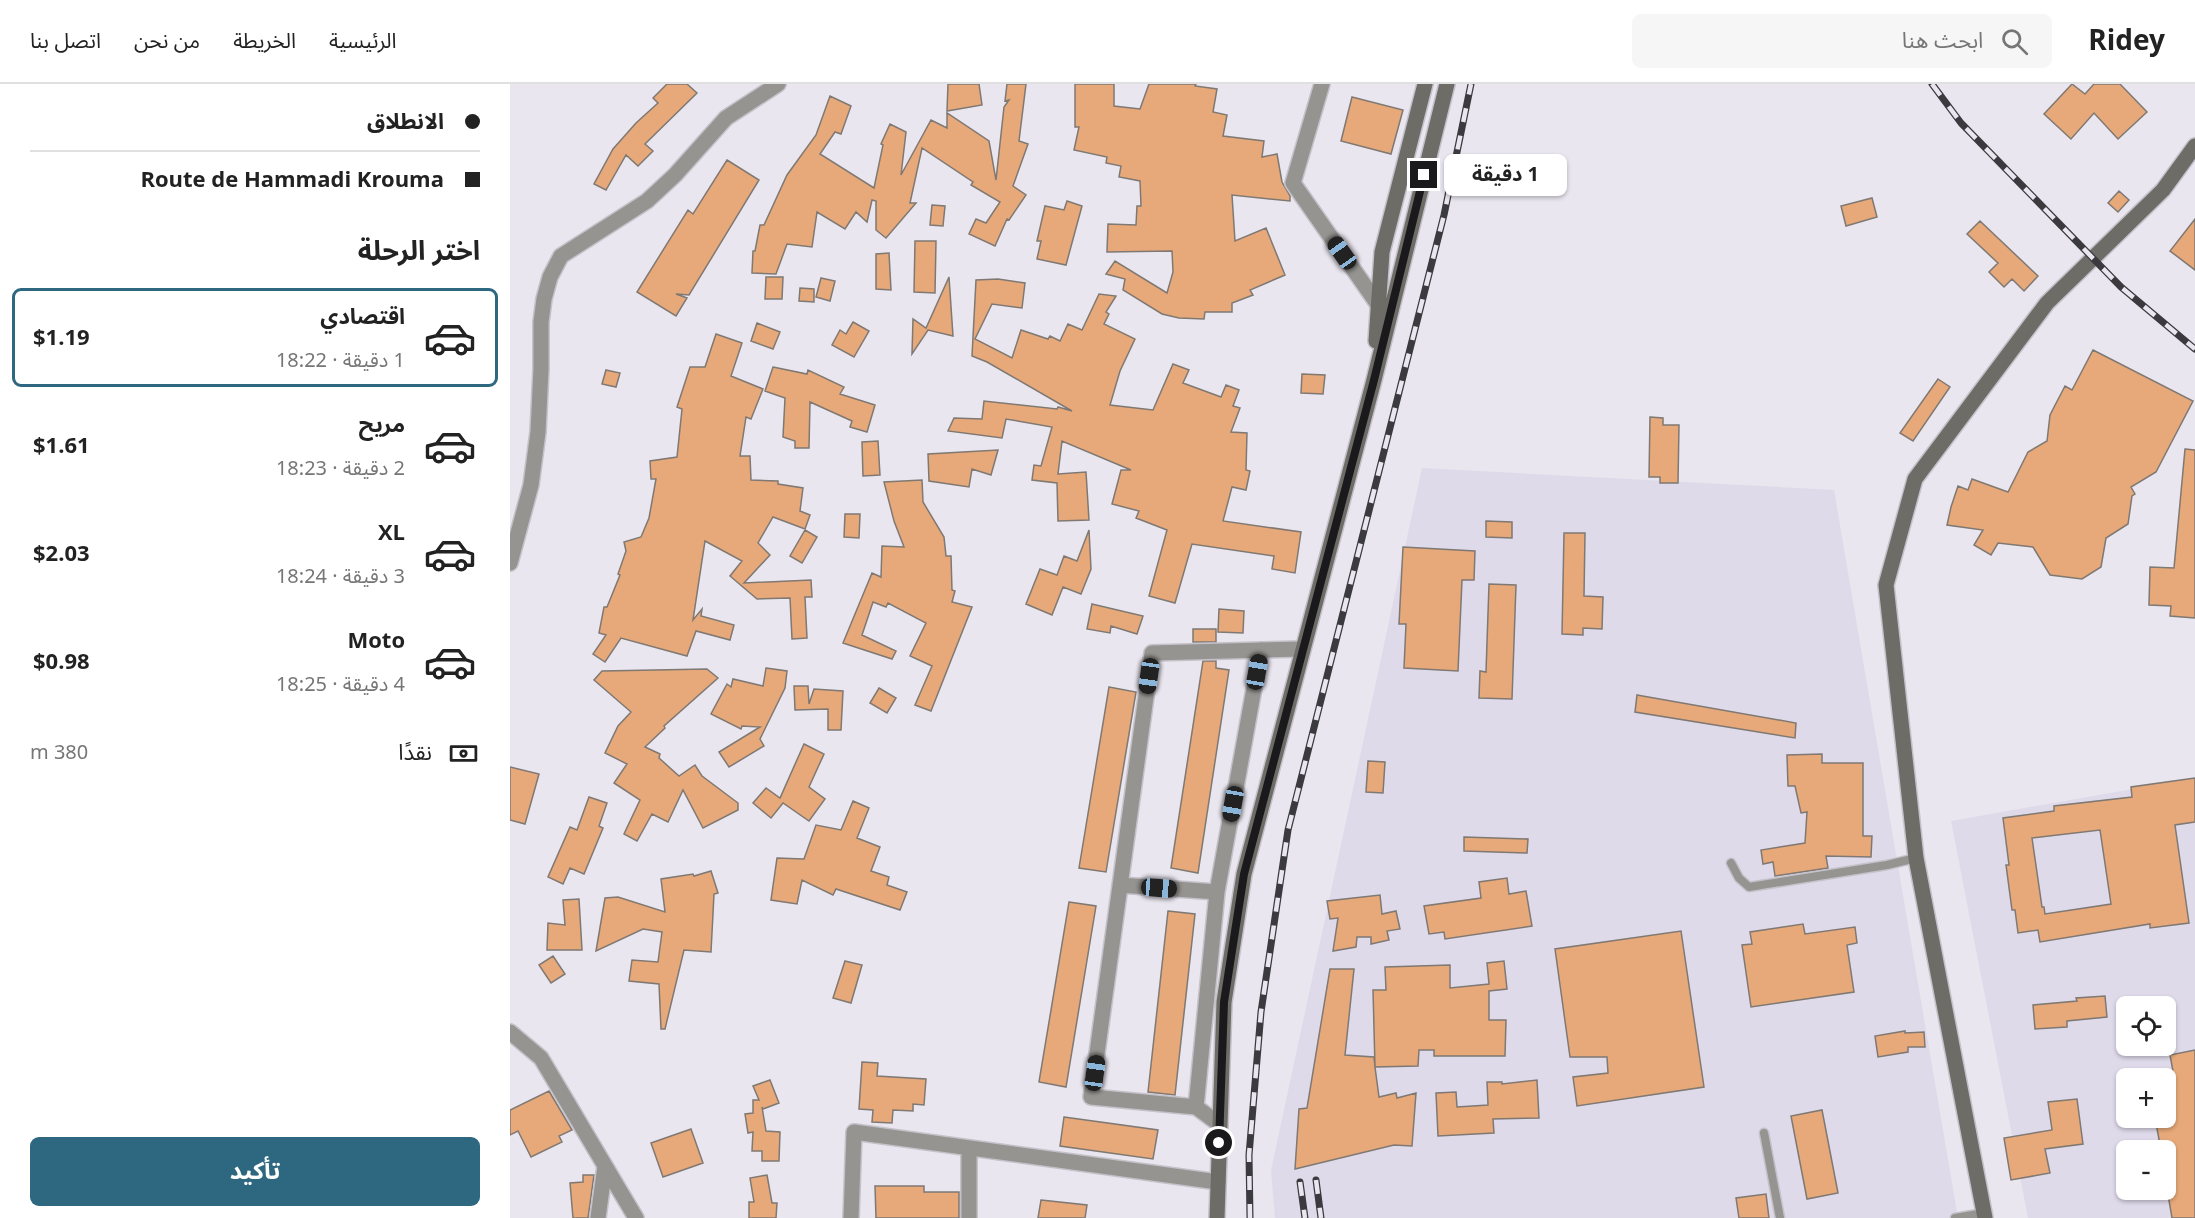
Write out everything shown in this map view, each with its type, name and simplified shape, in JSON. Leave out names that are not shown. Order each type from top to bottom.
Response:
[{"type":"street","points":[[510,563],[531,485],[538,432],[541,322],[544,298],[557,263],[561,256],[647,201],[675,175],[726,118],[778,84]]},
{"type":"street","points":[[1322,84],[1293,183],[1379,306]]},
{"type":"street","points":[[1374,380],[1382,252],[1425,84]]},
{"type":"street","points":[[1217,1218],[1224,1002],[1244,874],[1374,380],[1447,84]]},
{"type":"street","points":[[1985,1215],[1916,858],[1886,585],[1916,479],[2047,303],[2163,190],[2195,146]]},
{"type":"street","points":[[1219,1124],[1196,1107],[1091,1097],[1152,653],[1302,649]]},
{"type":"street","points":[[1196,1107],[1216,892],[1261,650]]},
{"type":"street","points":[[1120,885],[1216,892]]},
{"type":"street","points":[[510,1032],[541,1058],[636,1218]]},
{"type":"street","points":[[851,1218],[854,1132],[1218,1182]]},
{"type":"street","points":[[969,1148],[969,1218]]},
{"type":"street","points":[[598,1218],[605,1166]]},
{"type":"lane","points":[[1731,863],[1739,878],[1749,887],[1887,865],[1916,858]]},
{"type":"lane","points":[[1764,1133],[1780,1218]]},
{"type":"lane","points":[[1955,1218],[1985,1215]]},
{"type":"shaded area","points":[[1422,468],[1834,490],[1958,1218],[1275,1218],[1271,1170]]},
{"type":"shaded area","points":[[2195,778],[2195,1218],[2028,1218],[1951,821]]},
{"type":"building","points":[[667,84],[687,84],[697,93],[645,144],[653,151],[638,166],[626,155],[606,190],[594,184],[613,149],[658,103],[653,98]]},
{"type":"building","points":[[948,84],[979,84],[982,105],[947,111]]},
{"type":"building","points":[[1007,84],[1026,84],[1019,141],[1028,144],[1013,186],[1026,195],[1009,220],[1007,219],[995,246],[969,234],[976,219],[986,223],[1000,202],[971,185],[973,182],[922,148],[910,203],[916,203],[886,238],[876,230],[876,201],[872,200],[867,222],[856,212],[845,229],[817,212],[812,247],[787,244],[776,274],[752,273],[753,251],[755,251],[760,225],[764,225],[787,175],[816,135],[830,96],[851,106],[841,134],[835,132],[820,154],[874,188],[883,145],[881,144],[890,124],[906,132],[901,175],[931,120],[947,128],[947,113],[989,141],[996,180],[1004,107],[1009,100],[1005,101]]},
{"type":"building","points":[[1075,84],[1114,84],[1114,106],[1140,109],[1149,84],[1196,84],[1195,86],[1217,89],[1213,112],[1227,115],[1223,136],[1264,141],[1262,157],[1277,154],[1282,182],[1290,196],[1290,201],[1232,195],[1235,241],[1266,228],[1285,275],[1250,290],[1253,295],[1232,303],[1232,312],[1205,312],[1204,319],[1179,318],[1162,314],[1123,290],[1125,279],[1106,274],[1115,261],[1167,293],[1173,272],[1172,251],[1107,252],[1108,224],[1136,225],[1137,206],[1141,206],[1140,181],[1119,177],[1121,166],[1106,163],[1107,157],[1074,150],[1079,127],[1075,127]]},
{"type":"building","points":[[2072,84],[2085,94],[2094,84],[2120,84],[2147,112],[2118,139],[2094,113],[2071,139],[2044,114]]},
{"type":"building","points":[[1352,97],[1403,110],[1391,154],[1341,141]]},
{"type":"building","points":[[727,160],[759,180],[689,295],[676,294],[687,298],[676,316],[637,292],[688,210],[693,214]]},
{"type":"building","points":[[2119,191],[2129,200],[2118,212],[2108,203]]},
{"type":"building","points":[[1872,198],[1877,217],[1846,226],[1841,206]]},
{"type":"building","points":[[1067,201],[1082,206],[1066,265],[1037,259],[1041,241],[1037,241],[1045,206],[1064,210]]},
{"type":"building","points":[[932,205],[945,206],[943,226],[930,225]]},
{"type":"building","points":[[2195,219],[2195,270],[2170,251]]},
{"type":"building","points":[[1980,221],[2038,276],[2024,291],[2012,279],[2004,287],[1989,272],[1998,263],[1967,234]]},
{"type":"building","points":[[915,241],[936,241],[935,293],[914,292]]},
{"type":"building","points":[[889,253],[891,290],[876,289],[876,254]]},
{"type":"building","points":[[766,277],[783,277],[782,299],[765,299]]},
{"type":"building","points":[[949,277],[953,336],[928,330],[912,354],[913,319],[926,328]]},
{"type":"building","points":[[821,278],[835,281],[830,301],[816,297]]},
{"type":"building","points":[[998,279],[1025,283],[1022,308],[992,304],[975,339],[1012,358],[1021,330],[1048,339],[1050,336],[1060,341],[1068,324],[1082,330],[1099,294],[1116,296],[1106,312],[1109,314],[1104,324],[1135,339],[1120,371],[1110,405],[1153,410],[1173,364],[1189,370],[1183,383],[1221,397],[1226,385],[1239,390],[1233,406],[1240,408],[1231,432],[1247,433],[1246,470],[1250,471],[1246,490],[1232,487],[1223,521],[1301,532],[1295,573],[1272,569],[1274,556],[1192,544],[1175,603],[1149,596],[1167,530],[1136,518],[1139,511],[1112,504],[1121,470],[1131,470],[1062,441],[1058,474],[1086,472],[1089,520],[1058,521],[1057,483],[1032,480],[1034,465],[1041,466],[1052,427],[1006,419],[1002,438],[948,431],[954,418],[982,419],[984,401],[1057,409],[1058,407],[1072,411],[987,362],[972,356],[976,280]]},
{"type":"building","points":[[800,288],[814,289],[814,302],[799,301]]},
{"type":"building","points":[[853,322],[869,331],[854,357],[832,345],[840,330],[846,334]]},
{"type":"building","points":[[757,323],[780,332],[773,349],[751,341]]},
{"type":"building","points":[[716,334],[742,343],[731,376],[763,389],[751,419],[746,417],[740,456],[750,456],[751,480],[778,481],[778,484],[803,488],[800,511],[810,515],[805,529],[773,517],[758,543],[770,555],[744,583],[811,580],[812,597],[805,597],[807,638],[792,639],[790,598],[757,599],[730,576],[742,561],[705,541],[693,620],[702,609],[701,616],[734,625],[730,640],[696,631],[687,656],[621,638],[605,662],[593,654],[606,635],[599,633],[604,607],[607,607],[620,575],[618,574],[626,551],[624,542],[641,537],[649,518],[656,479],[651,479],[650,461],[677,457],[682,409],[677,407],[690,367],[705,367]]},
{"type":"building","points":[[2093,350],[2193,401],[2156,472],[2131,487],[2135,494],[2132,496],[2128,524],[2106,538],[2101,567],[2082,579],[2050,575],[2033,547],[1998,543],[1991,555],[1974,545],[1983,530],[1947,525],[1958,486],[1968,490],[1972,479],[2008,492],[2028,452],[2047,441],[2050,415],[2065,386],[2072,390]]},
{"type":"building","points":[[773,367],[807,374],[808,370],[844,387],[840,394],[875,405],[867,432],[850,427],[852,421],[810,402],[809,448],[795,448],[795,441],[783,437],[785,398],[765,391]]},
{"type":"building","points":[[606,370],[620,373],[616,387],[602,384]]},
{"type":"building","points":[[1302,374],[1325,375],[1323,394],[1301,393]]},
{"type":"building","points":[[1938,379],[1950,387],[1913,441],[1900,433]]},
{"type":"building","points":[[1650,417],[1663,418],[1663,425],[1679,425],[1678,483],[1660,483],[1660,477],[1649,477]]},
{"type":"building","points":[[878,441],[880,475],[863,476],[862,442]]},
{"type":"building","points":[[2185,449],[2195,450],[2195,618],[2170,616],[2171,606],[2149,605],[2150,567],[2174,568]]},
{"type":"building","points":[[998,450],[991,475],[972,469],[969,487],[929,481],[928,454]]},
{"type":"building","points":[[922,480],[923,502],[944,537],[946,556],[951,556],[952,590],[955,591],[952,602],[972,607],[931,711],[915,705],[932,666],[910,656],[926,623],[888,603],[886,607],[873,602],[862,635],[896,651],[892,659],[843,643],[872,573],[881,577],[882,546],[904,547],[894,521],[884,482]]},
{"type":"building","points":[[845,514],[860,514],[859,538],[844,537]]},
{"type":"building","points":[[1486,521],[1512,522],[1512,538],[1486,537]]},
{"type":"building","points":[[805,530],[817,537],[802,563],[790,556]]},
{"type":"building","points":[[1089,530],[1091,569],[1081,594],[1063,587],[1052,615],[1026,604],[1040,569],[1057,575],[1064,556],[1077,561]]},
{"type":"building","points":[[1564,533],[1585,533],[1584,596],[1603,597],[1602,629],[1583,628],[1583,635],[1562,634]]},
{"type":"building","points":[[1403,547],[1475,551],[1474,580],[1462,580],[1458,671],[1404,668],[1406,624],[1399,624]]},
{"type":"building","points":[[1489,584],[1516,585],[1512,699],[1479,698],[1480,671],[1486,672]]},
{"type":"building","points":[[1092,604],[1143,616],[1137,634],[1111,626],[1110,633],[1087,629]]},
{"type":"building","points":[[1219,609],[1244,611],[1243,633],[1218,632]]},
{"type":"building","points":[[1193,629],[1216,629],[1216,642],[1193,642]]},
{"type":"building","points":[[1203,661],[1216,661],[1216,668],[1229,670],[1198,873],[1171,868]]},
{"type":"building","points":[[766,668],[787,671],[785,688],[760,739],[764,746],[729,767],[719,752],[760,727],[742,726],[741,729],[711,714],[727,684],[731,687],[733,679],[763,686]]},
{"type":"building","points":[[707,669],[718,678],[664,726],[665,728],[645,747],[660,754],[659,758],[679,776],[695,765],[702,776],[738,803],[738,810],[703,828],[683,790],[668,822],[652,814],[637,841],[624,834],[640,800],[614,783],[627,764],[605,753],[618,726],[631,712],[594,680],[602,671]]},
{"type":"building","points":[[794,686],[808,686],[809,704],[814,689],[843,691],[841,730],[828,730],[828,709],[795,710]]},
{"type":"building","points":[[1109,687],[1136,692],[1106,872],[1079,868]]},
{"type":"building","points":[[879,688],[896,698],[887,713],[870,703]]},
{"type":"building","points":[[1637,695],[1796,723],[1795,738],[1635,712]]},
{"type":"building","points":[[804,744],[824,754],[809,787],[825,799],[809,821],[783,803],[771,818],[753,803],[766,788],[780,798]]},
{"type":"building","points":[[1822,754],[1822,763],[1863,763],[1863,836],[1872,836],[1871,857],[1826,856],[1828,868],[1775,876],[1773,862],[1763,864],[1761,850],[1805,843],[1807,812],[1801,813],[1795,786],[1788,786],[1787,755]]},
{"type":"building","points":[[1368,761],[1385,762],[1383,793],[1366,792]]},
{"type":"building","points":[[510,767],[539,774],[525,824],[510,820]]},
{"type":"building","points":[[2195,778],[2195,822],[2175,825],[2189,923],[2150,928],[2150,924],[2040,942],[2038,930],[2018,933],[2015,910],[2012,910],[2006,865],[2009,865],[2003,818],[2054,811],[2054,806],[2132,797],[2131,787]],"holes":[[[2100,830],[2111,904],[2045,914],[2032,838]]]},
{"type":"building","points":[[589,797],[607,803],[599,826],[603,828],[584,874],[570,868],[563,884],[548,877],[570,827],[577,830]]},
{"type":"building","points":[[853,801],[869,808],[857,838],[880,847],[871,871],[889,877],[887,885],[907,892],[900,910],[836,889],[833,895],[802,880],[797,904],[771,900],[777,858],[804,859],[816,825],[841,830]]},
{"type":"building","points":[[1464,837],[1528,839],[1527,853],[1464,851]]},
{"type":"building","points":[[711,871],[718,893],[714,894],[711,952],[684,950],[665,1029],[661,1029],[659,984],[629,981],[632,960],[658,962],[662,932],[643,929],[596,951],[605,898],[618,897],[665,912],[661,879],[693,874],[694,876]]},
{"type":"building","points":[[1507,878],[1509,894],[1526,891],[1532,926],[1445,939],[1444,932],[1429,934],[1424,906],[1481,898],[1479,882]]},
{"type":"building","points":[[1380,895],[1382,914],[1396,911],[1400,929],[1387,931],[1389,940],[1371,944],[1371,937],[1357,937],[1356,947],[1333,951],[1338,918],[1330,919],[1327,901]]},
{"type":"building","points":[[579,899],[582,950],[547,950],[548,923],[565,925],[563,900]]},
{"type":"building","points":[[1069,902],[1096,906],[1066,1087],[1039,1082]]},
{"type":"building","points":[[1168,911],[1195,914],[1175,1095],[1148,1092]]},
{"type":"building","points":[[1803,924],[1805,934],[1855,927],[1857,943],[1847,945],[1854,992],[1751,1007],[1742,945],[1752,944],[1750,932]]},
{"type":"building","points":[[1681,931],[1704,1087],[1577,1106],[1573,1077],[1608,1073],[1607,1057],[1570,1057],[1555,949]]},
{"type":"building","points":[[553,956],[565,974],[551,983],[539,965]]},
{"type":"building","points":[[845,961],[862,965],[851,1003],[833,998]]},
{"type":"building","points":[[1504,961],[1507,989],[1489,991],[1489,1020],[1506,1020],[1505,1056],[1434,1056],[1434,1050],[1419,1050],[1418,1066],[1375,1067],[1373,990],[1386,990],[1385,967],[1450,965],[1450,988],[1489,984],[1487,963]]},
{"type":"building","points":[[1330,969],[1354,969],[1345,1055],[1374,1057],[1379,1097],[1396,1093],[1397,1098],[1416,1093],[1412,1146],[1394,1145],[1295,1169],[1299,1109],[1307,1108]]},
{"type":"building","points":[[2105,996],[2107,1017],[2067,1021],[2067,1027],[2035,1029],[2033,1005]]},
{"type":"building","points":[[1905,1031],[1905,1033],[1924,1032],[1925,1047],[1908,1047],[1908,1052],[1878,1057],[1875,1036]]},
{"type":"building","points":[[2195,1050],[2195,1218],[2172,1218],[2169,1200],[2176,1200],[2176,1140],[2159,1140],[2157,1128],[2176,1128],[2176,1068],[2172,1068],[2170,1056],[2176,1056],[2176,1054]]},
{"type":"building","points":[[862,1062],[878,1063],[877,1076],[926,1079],[924,1105],[913,1104],[913,1111],[893,1110],[892,1123],[872,1122],[873,1110],[859,1109]]},
{"type":"building","points":[[770,1080],[779,1103],[763,1109],[762,1107],[766,1131],[780,1132],[779,1161],[762,1161],[762,1151],[752,1151],[753,1132],[748,1133],[745,1114],[753,1113],[753,1100],[759,1100],[753,1086]]},
{"type":"building","points":[[1537,1080],[1539,1118],[1493,1119],[1494,1133],[1438,1136],[1436,1093],[1456,1092],[1457,1107],[1488,1105],[1487,1082],[1502,1082],[1502,1084]]},
{"type":"building","points":[[549,1091],[572,1130],[559,1136],[562,1142],[531,1157],[518,1131],[510,1135],[510,1110]]},
{"type":"building","points":[[2077,1099],[2083,1144],[2045,1149],[2050,1173],[2011,1180],[2004,1138],[2052,1130],[2048,1102]]},
{"type":"building","points":[[1822,1110],[1838,1193],[1807,1199],[1791,1116]]},
{"type":"building","points":[[1064,1117],[1158,1130],[1153,1159],[1060,1146]]},
{"type":"building","points":[[691,1129],[703,1163],[663,1177],[651,1143]]},
{"type":"building","points":[[583,1175],[594,1175],[588,1218],[573,1218],[570,1183],[583,1182]]},
{"type":"building","points":[[767,1175],[772,1203],[777,1203],[776,1218],[749,1218],[749,1202],[754,1202],[750,1178]]},
{"type":"building","points":[[875,1186],[924,1186],[924,1192],[959,1192],[959,1218],[876,1218]]},
{"type":"building","points":[[1766,1194],[1769,1218],[1739,1218],[1736,1198]]},
{"type":"building","points":[[1041,1200],[1087,1205],[1085,1218],[1038,1218]]},
{"type":"railway","points":[[1250,1218],[1249,1155],[1261,1012],[1288,830],[1444,215],[1471,84]]},
{"type":"railway","points":[[1932,84],[1961,123],[2121,287],[2195,349]]},
{"type":"railway","points":[[1316,1180],[1321,1218]]},
{"type":"railway","points":[[1300,1182],[1305,1218]]},
{"type":"route","points":[[1219,1143],[1224,1002],[1244,874],[1374,380],[1424,175]]}]
